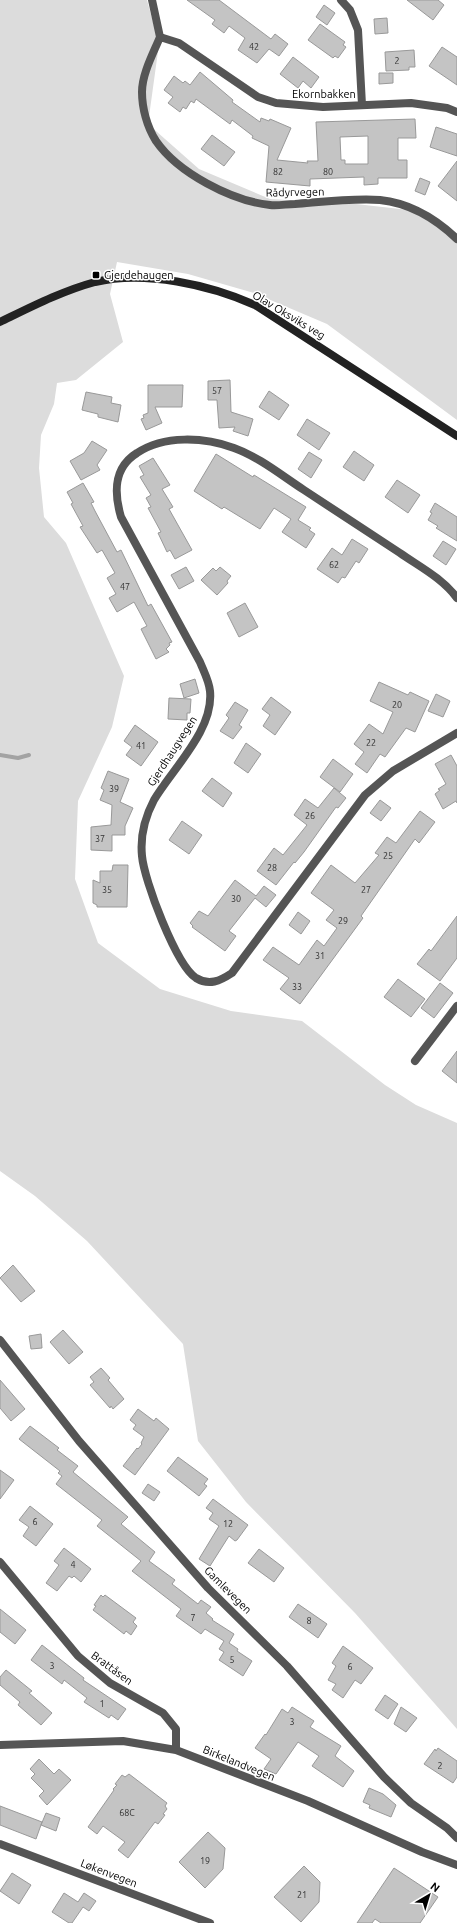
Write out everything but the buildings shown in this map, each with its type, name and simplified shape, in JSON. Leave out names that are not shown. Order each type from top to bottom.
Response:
[{"type":"street","points":[[152,0],[160,37]]},
{"type":"street","points":[[341,0],[350,10],[358,30],[362,105]]},
{"type":"street","name":"Ekornbakken","points":[[160,37],[179,43],[258,97],[276,103],[323,107],[412,103],[447,108],[457,112]]},
{"type":"street","name":"Rådyrvegen","points":[[160,37],[149,64],[142,90],[146,121],[156,141],[175,160],[198,178],[227,194],[249,201],[271,205],[380,200],[410,208],[434,219],[457,239]]},
{"type":"street","name":"Olav Oksviks veg","points":[[0,322],[51,297],[96,282],[138,279],[164,280],[201,286],[230,294],[256,305],[457,436]]},
{"type":"street","name":"Gjerdhaugvegen","points":[[457,598],[430,572],[250,455],[234,448],[207,441],[178,440],[158,443],[146,447],[130,457],[120,471],[116,494],[121,517],[197,656],[206,676],[210,691],[209,711],[201,730],[154,800],[148,812],[141,838],[143,863],[150,890],[181,960],[193,976],[204,981],[212,982],[223,979],[232,973],[365,795],[393,771],[457,733]]},
{"type":"street","points":[[415,1061],[457,1006]]},
{"type":"street","name":"Gamlevegen","points":[[0,1340],[78,1441],[208,1588],[287,1666],[384,1777],[411,1803],[447,1828],[457,1838]]},
{"type":"street","name":"Brattåsen","points":[[0,1562],[88,1666],[110,1683],[163,1713],[176,1729],[176,1750]]},
{"type":"street","name":"Birkelandvegen","points":[[0,1745],[123,1741],[176,1750],[308,1801],[422,1852],[457,1865]]},
{"type":"street","name":"Løkenvegen","points":[[0,1844],[210,1923]]},
{"type":"shaded area","points":[[0,0],[147,0],[159,44],[148,124],[199,169],[270,199],[347,203],[427,212],[457,241],[457,420],[327,324],[254,293],[188,274],[117,262],[110,294],[123,342],[76,380],[57,383],[54,404],[41,435],[39,468],[44,517],[66,543],[124,676],[112,727],[78,801],[75,879],[98,943],[160,989],[231,1011],[302,1021],[385,1085],[416,1105],[457,1123],[457,1729],[355,1613],[246,1502],[198,1441],[183,1344],[87,1241],[35,1196],[0,1171]]},
{"type":"waterway","points":[[0,755],[18,758],[29,755]]},
{"type":"place","name":"Gjerdehaugen","points":[[96,275]]}]
